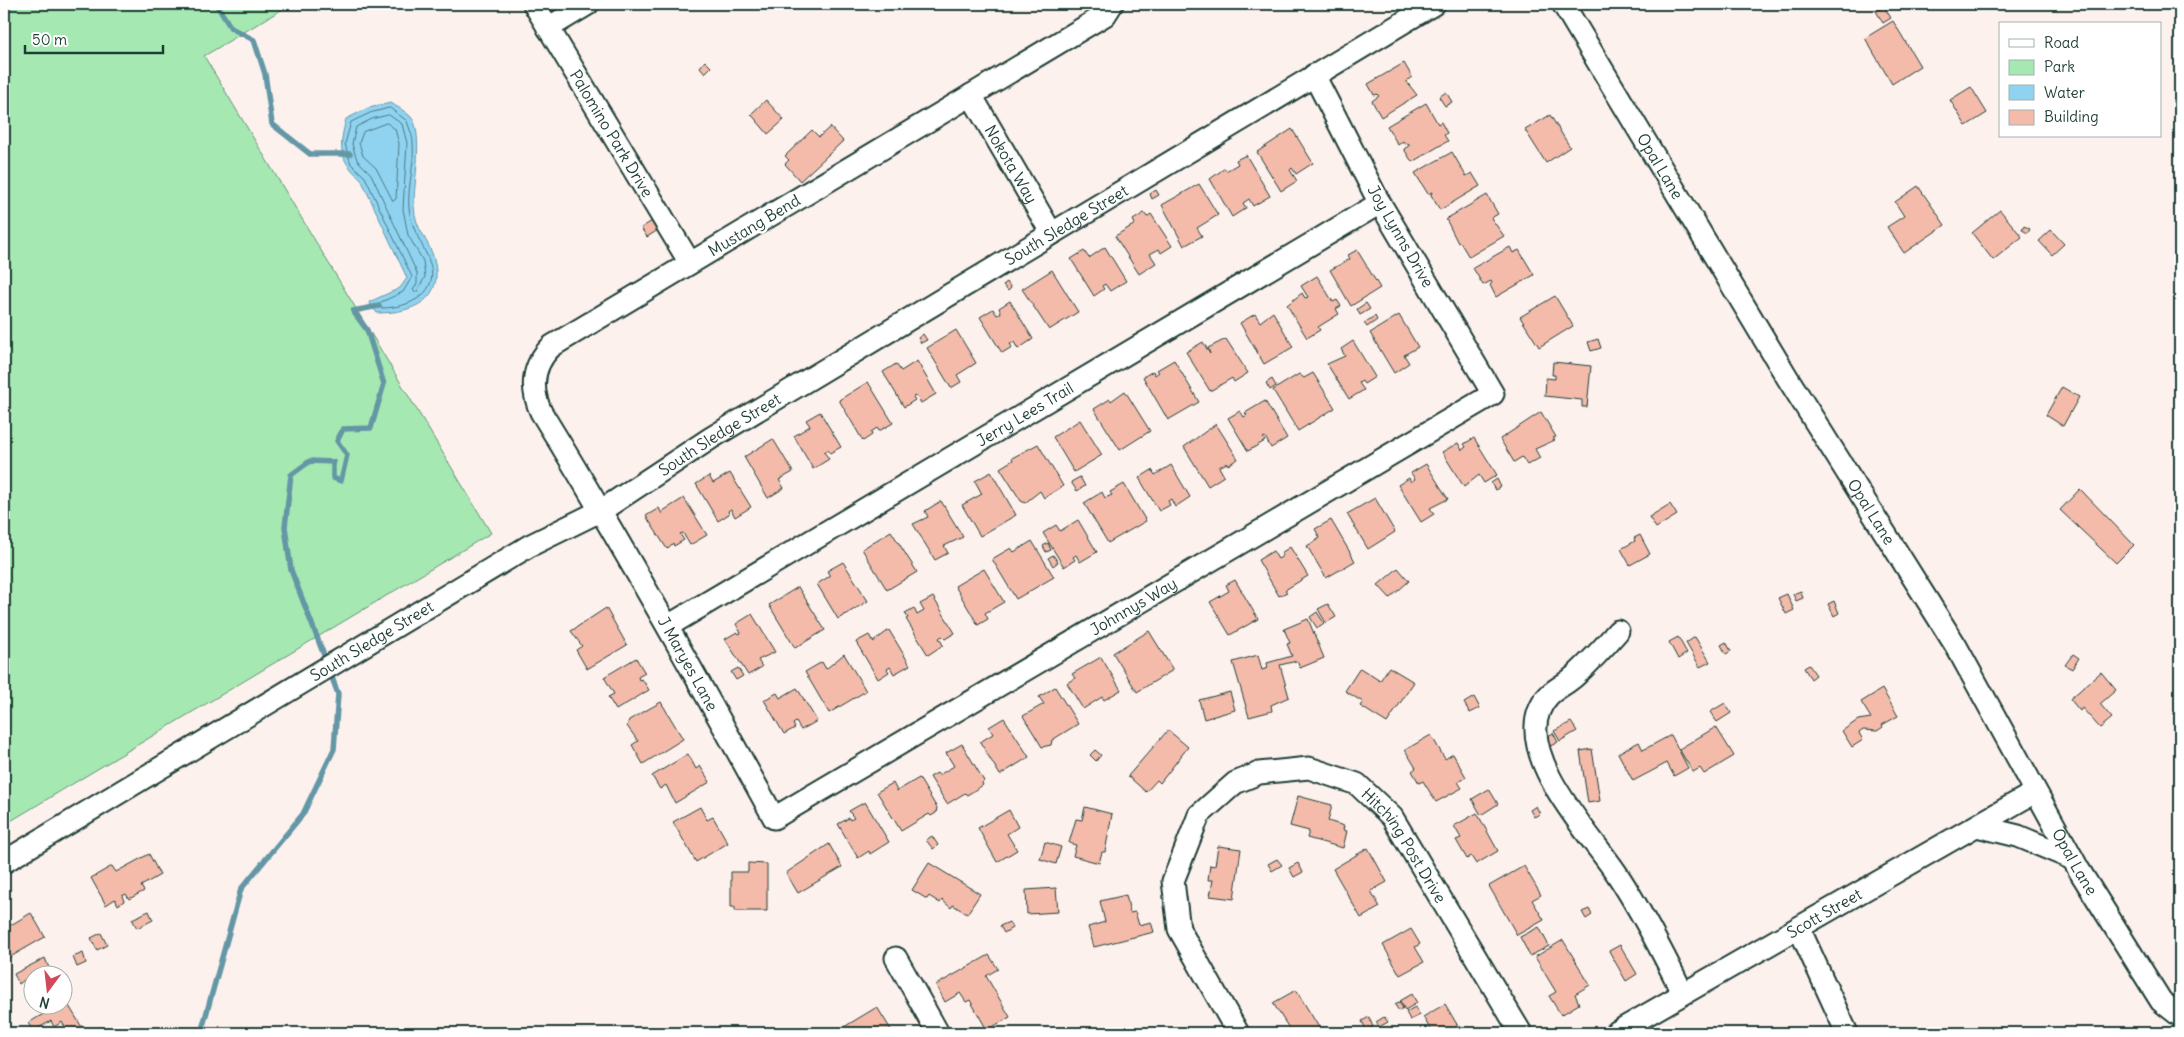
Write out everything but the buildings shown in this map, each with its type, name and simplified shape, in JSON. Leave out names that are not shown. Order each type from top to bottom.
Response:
[{"type":"street","name":"Palomino Park Drive","points":[[534,4],[690,264]]},
{"type":"street","points":[[548,28],[588,4]]},
{"type":"street","name":"Mustang Bend","points":[[602,510],[541,412],[534,397],[533,386],[538,363],[552,346],[1105,15],[1112,4]]},
{"type":"street","name":"South Sledge Street","points":[[4,862],[529,546],[602,510],[712,438],[1434,4]]},
{"type":"street","name":"Opal Lane","points":[[1570,6],[1787,377],[1956,646],[2073,860],[2161,1001],[2180,1016]]},
{"type":"street","name":"Joy Lynns Drive","points":[[1314,76],[1380,203],[1493,394]]},
{"type":"street","name":"Nokota Way","points":[[971,95],[1052,234]]},
{"type":"street","name":"Jerry Lees Trail","points":[[668,626],[1380,203]]},
{"type":"street","name":"Johnnys Way","points":[[774,818],[1493,394]]},
{"type":"street","name":"J Maryes Lane","points":[[602,510],[774,818]]},
{"type":"street","points":[[1618,631],[1574,677],[1547,695],[1536,722],[1537,741],[1541,757],[1552,780],[1617,874],[1663,953],[1683,994]]},
{"type":"street","name":"Hitching Post Drive","points":[[1238,1033],[1179,929],[1173,881],[1199,815],[1235,783],[1259,773],[1309,768],[1357,784],[1392,818],[1521,1033]]},
{"type":"street","name":"Scott Street","points":[[1615,1033],[2035,792]]},
{"type":"street","points":[[1977,826],[2018,836],[2073,860]]},
{"type":"street","points":[[1799,928],[1847,1033]]},
{"type":"street","points":[[896,958],[938,1033]]},
{"type":"green space","points":[[4,4],[291,4],[204,56],[491,533],[4,825]]},
{"type":"water","points":[[391,103],[410,116],[417,133],[415,214],[419,228],[432,252],[436,273],[435,285],[430,295],[423,302],[402,310],[377,313],[369,302],[400,288],[407,278],[361,179],[353,172],[344,159],[342,137],[346,119],[368,108]]},
{"type":"waterway","points":[[216,4],[231,28],[254,40],[265,74],[272,124],[310,154],[350,154]]},
{"type":"waterway","points":[[327,663],[291,570],[285,527],[291,475],[310,461],[333,462],[333,478],[341,481],[347,455],[337,441],[343,429],[371,428],[384,384],[367,330],[353,311],[379,306]]},
{"type":"waterway","points":[[201,1033],[241,889],[303,814],[334,749],[338,694],[330,672]]}]
